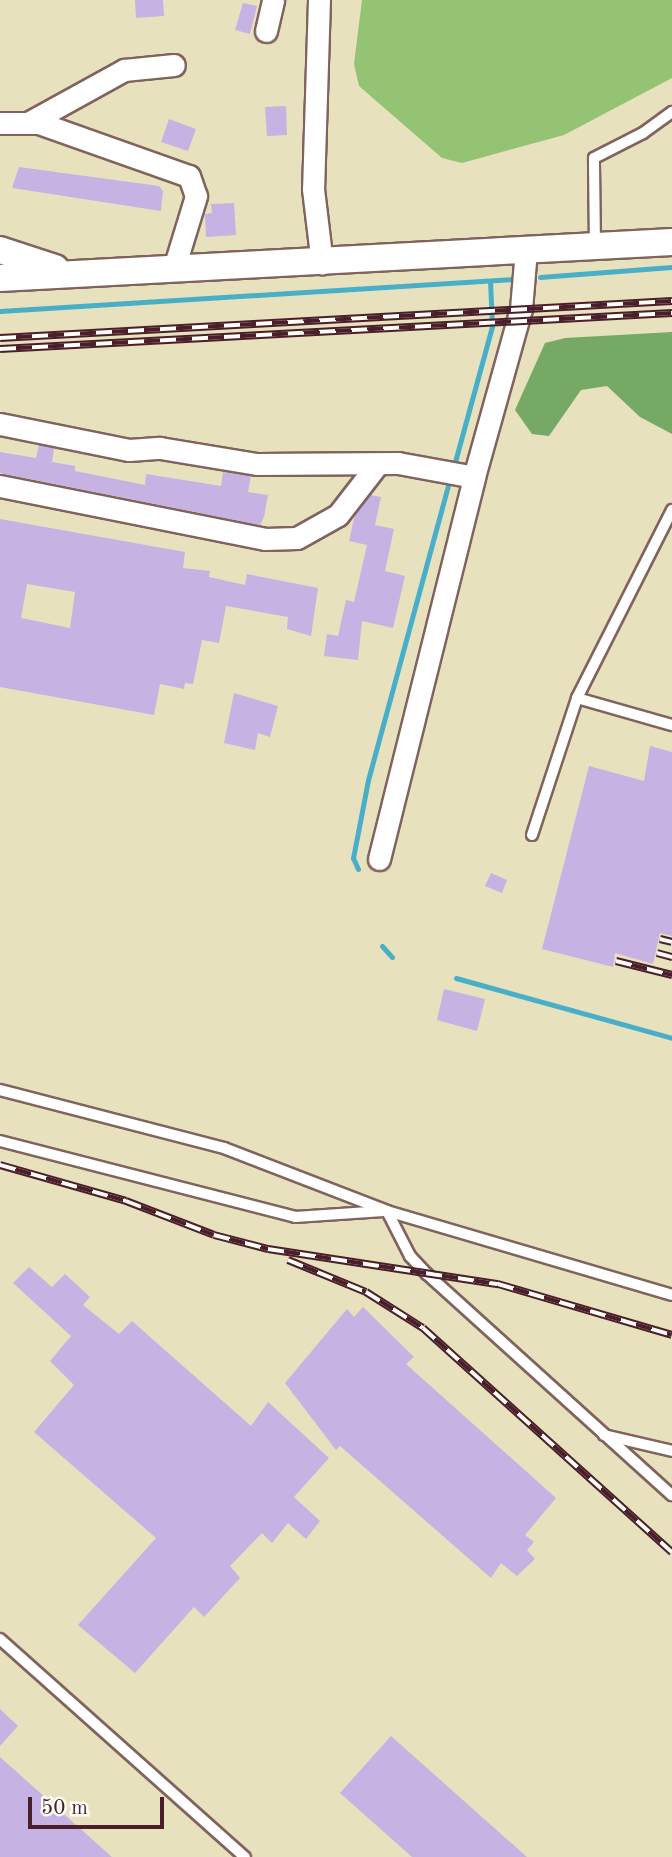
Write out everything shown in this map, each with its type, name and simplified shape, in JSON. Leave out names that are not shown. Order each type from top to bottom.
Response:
[{"type":"street","points":[[266,31],[274,0]]},
{"type":"street","points":[[319,0],[313,189],[322,263]]},
{"type":"street","points":[[28,123],[124,71],[174,65]]},
{"type":"street","points":[[0,123],[28,123],[189,176],[196,195],[174,268]]},
{"type":"street","points":[[0,278],[63,271],[322,263],[672,242]]},
{"type":"street","points":[[0,250],[63,271]]},
{"type":"street","points":[[379,859],[460,474],[521,309],[526,250]]},
{"type":"street","points":[[0,424],[129,450],[160,448],[257,464],[376,466],[398,463],[460,474]]},
{"type":"street","points":[[0,486],[265,539],[297,538],[338,516],[376,466]]},
{"type":"lane","points":[[595,247],[594,158],[643,133],[672,112]]},
{"type":"lane","points":[[532,835],[577,698],[672,510]]},
{"type":"lane","points":[[577,698],[672,725]]},
{"type":"lane","points":[[0,1090],[224,1148],[387,1211],[672,1295]]},
{"type":"lane","points":[[0,1141],[295,1217],[387,1211]]},
{"type":"lane","points":[[387,1211],[410,1256],[427,1274],[672,1495]]},
{"type":"lane","points":[[604,1435],[672,1451]]},
{"type":"lane","points":[[0,1639],[245,1857]]},
{"type":"green space","points":[[362,0],[672,0],[672,78],[564,135],[462,163],[442,158],[359,86],[354,64]]},
{"type":"green space","points":[[672,332],[672,434],[640,417],[607,386],[581,390],[549,436],[532,434],[515,410],[545,343],[565,338]]},
{"type":"building","points":[[135,0],[163,0],[164,16],[136,18]]},
{"type":"building","points":[[243,3],[257,6],[250,34],[235,30]]},
{"type":"building","points":[[286,106],[287,135],[267,136],[265,107]]},
{"type":"building","points":[[169,119],[196,129],[188,151],[161,142]]},
{"type":"building","points":[[19,167],[159,186],[163,191],[161,211],[12,188]]},
{"type":"building","points":[[234,203],[236,235],[206,237],[205,214],[212,213],[211,204]]},
{"type":"building","points":[[39,445],[54,448],[52,462],[75,466],[75,471],[145,485],[146,474],[221,486],[223,472],[251,476],[248,492],[268,495],[264,517],[260,525],[0,473],[0,452],[36,458]]},
{"type":"building","points":[[370,495],[381,497],[375,525],[394,529],[385,571],[405,576],[393,628],[362,621],[358,660],[324,656],[327,634],[338,636],[346,600],[354,602],[367,545],[349,541],[355,514]]},
{"type":"building","points":[[0,519],[185,552],[183,568],[210,571],[209,577],[245,585],[247,574],[318,588],[311,636],[287,629],[288,617],[226,606],[219,643],[202,640],[193,684],[185,683],[184,689],[160,684],[154,715],[0,687]],"holes":[[[27,584],[75,592],[70,628],[21,618]]]},
{"type":"building","points":[[234,693],[278,706],[270,737],[258,733],[255,750],[224,743]]},
{"type":"building","points":[[650,746],[672,752],[672,936],[660,933],[653,964],[615,953],[613,967],[542,949],[589,766],[644,781]]},
{"type":"building","points":[[491,873],[507,880],[502,893],[485,886]]},
{"type":"building","points":[[444,989],[485,999],[477,1031],[437,1020]]},
{"type":"building","points":[[29,1267],[52,1287],[65,1274],[90,1297],[83,1305],[119,1334],[132,1321],[251,1426],[268,1402],[329,1458],[294,1497],[320,1521],[306,1539],[288,1523],[272,1543],[262,1533],[230,1566],[240,1578],[204,1617],[194,1607],[135,1673],[78,1625],[156,1538],[34,1432],[74,1385],[50,1361],[71,1336],[13,1283]]},
{"type":"building","points":[[363,1307],[414,1357],[406,1364],[556,1498],[525,1535],[534,1542],[527,1550],[535,1559],[517,1576],[501,1563],[491,1578],[340,1446],[336,1450],[285,1383],[347,1309],[354,1317]]},
{"type":"building","points":[[0,1709],[18,1726],[0,1746]]},
{"type":"building","points":[[391,1736],[527,1857],[412,1857],[340,1793]]},
{"type":"building","points":[[0,1757],[66,1816],[112,1857],[0,1857]]},
{"type":"waterway","points":[[540,277],[672,267]]},
{"type":"waterway","points":[[0,311],[515,279]]},
{"type":"waterway","points":[[453,469],[492,326],[490,281]]},
{"type":"waterway","points":[[358,869],[353,858],[368,780],[450,478]]},
{"type":"waterway","points":[[382,946],[392,957]]},
{"type":"waterway","points":[[456,978],[672,1038]]},
{"type":"railway","points":[[0,338],[672,301]]},
{"type":"railway","points":[[0,349],[672,313]]},
{"type":"railway","points":[[660,939],[672,942]]},
{"type":"railway","points":[[657,953],[672,957]]},
{"type":"railway","points":[[616,961],[672,975]]},
{"type":"railway","points":[[0,1165],[126,1201],[214,1235],[268,1249],[498,1284],[672,1335]]},
{"type":"railway","points":[[288,1260],[366,1292],[423,1328],[672,1552]]}]
